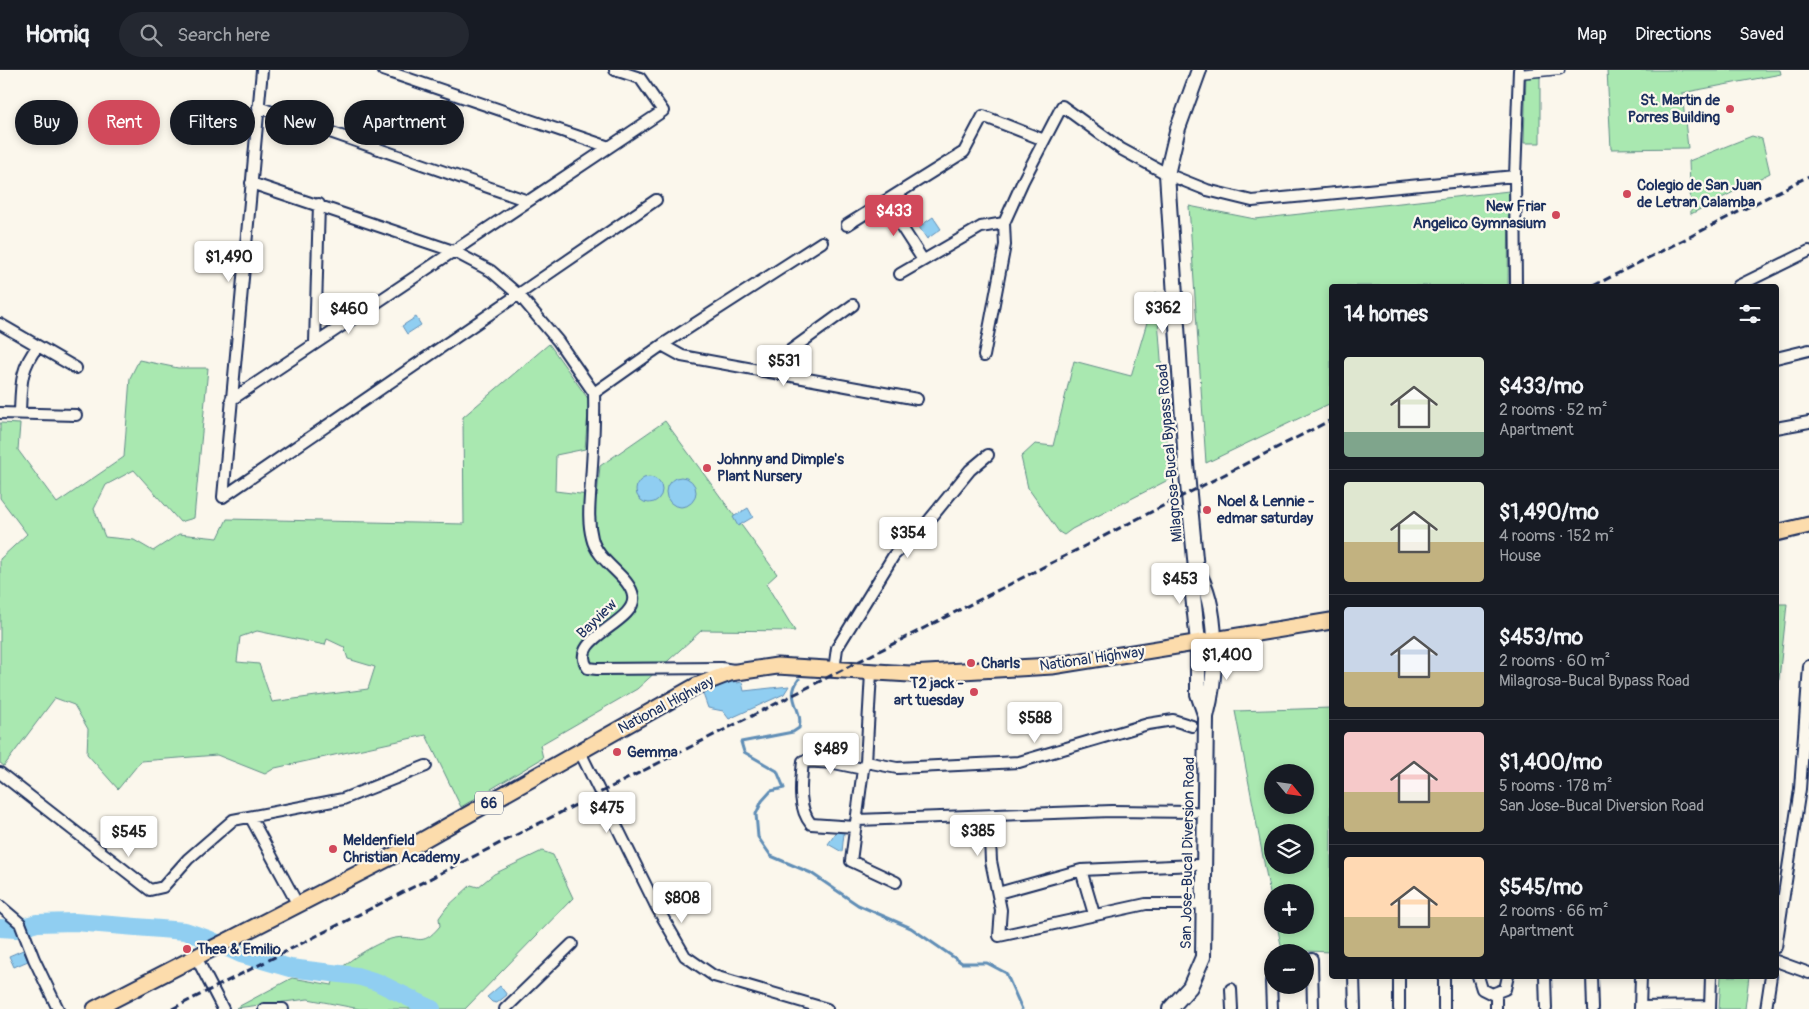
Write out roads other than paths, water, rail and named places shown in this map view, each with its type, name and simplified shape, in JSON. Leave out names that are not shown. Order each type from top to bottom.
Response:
[{"type":"main road","name":"Milagrosa-Bucal Bypass Road","points":[[1198,642],[1192,586],[1196,569],[1185,453],[1167,174],[1178,128],[1199,70]]},
{"type":"main road","points":[[1779,532],[1809,525]]},
{"type":"main road","name":"Milagrosa-Bucal Bypass Road","points":[[1196,569],[1204,582],[1215,640]]},
{"type":"main road","name":"National Highway","points":[[95,1009],[414,845],[696,686],[742,671],[793,666],[871,673],[910,674],[1052,666],[1329,620]]},
{"type":"main road","name":"San Jose-Bucal Diversion Road","points":[[1170,1009],[1190,987],[1203,957],[1206,717],[1212,693],[1215,640]]},
{"type":"main road","name":"San Jose-Bucal Diversion Road","points":[[1198,642],[1198,694],[1206,717]]},
{"type":"street","points":[[262,70],[230,400],[223,497],[520,296],[656,200]]},
{"type":"street","points":[[383,70],[609,147]]},
{"type":"street","points":[[230,400],[663,111],[640,78],[616,70]]},
{"type":"street","points":[[1516,284],[1515,176],[1519,72],[1560,70]]},
{"type":"street","points":[[984,356],[1005,245],[1004,223],[1062,106],[1121,149],[1167,174],[1207,190],[1252,201],[1515,176]]},
{"type":"street","points":[[258,107],[528,201]]},
{"type":"street","points":[[847,225],[964,152],[983,116],[1044,140]]},
{"type":"street","points":[[251,183],[453,250],[491,271],[520,296],[563,348],[594,393],[662,345],[822,242]]},
{"type":"street","points":[[885,201],[923,260]]},
{"type":"street","points":[[314,343],[319,204]]},
{"type":"street","points":[[900,274],[981,227],[1004,223]]},
{"type":"street","points":[[1742,284],[1809,251]]},
{"type":"street","points":[[762,370],[853,305]]},
{"type":"street","points":[[0,324],[76,368]]},
{"type":"street","points":[[662,345],[682,356],[916,399]]},
{"type":"street","points":[[20,413],[22,379],[27,359],[38,346]]},
{"type":"street","points":[[1779,357],[1809,350]]},
{"type":"street","name":"Bayview","points":[[594,393],[589,519],[591,537],[599,555],[618,573],[634,597],[634,602],[627,612],[589,644],[584,654],[583,662],[588,668],[597,669],[721,668],[742,671]]},
{"type":"street","points":[[0,413],[76,416]]},
{"type":"street","points":[[1779,427],[1809,422]]},
{"type":"street","points":[[834,670],[837,648],[894,556],[922,529],[970,470],[988,455]]},
{"type":"street","points":[[1779,927],[1800,789],[1809,666]]},
{"type":"street","points":[[871,673],[864,765],[851,861],[896,882]]},
{"type":"street","points":[[1192,726],[1174,720],[1148,724],[1019,762],[897,768],[803,761],[801,790],[805,816],[811,824],[1112,811],[1194,812]]},
{"type":"street","points":[[580,752],[656,906],[685,956],[714,976],[827,1009]]},
{"type":"street","points":[[0,773],[150,890],[163,887],[188,859],[232,820],[251,818],[343,799],[426,766]]},
{"type":"street","points":[[989,817],[991,861],[1001,910],[999,936],[1146,904],[1194,904]]},
{"type":"street","points":[[251,818],[298,905]]},
{"type":"street","points":[[998,893],[1081,870],[1195,865]]},
{"type":"street","points":[[1081,870],[1094,914]]},
{"type":"street","points":[[0,906],[21,926],[34,959],[58,1009]]},
{"type":"street","points":[[505,1009],[572,944]]},
{"type":"street","points":[[196,957],[223,1009]]},
{"type":"street","points":[[1779,962],[1809,973]]},
{"type":"street","points":[[1354,979],[1355,1009]]},
{"type":"street","points":[[1399,979],[1399,1009]]},
{"type":"street","points":[[1444,979],[1444,1009]]},
{"type":"street","points":[[1479,979],[1482,989],[1496,994],[1505,989],[1507,979]]},
{"type":"street","points":[[1545,979],[1546,1009]]},
{"type":"street","points":[[1592,979],[1593,1009]]},
{"type":"street","points":[[1641,979],[1640,1008],[1710,1008],[1711,979]]},
{"type":"street","points":[[1766,1009],[1771,979]]},
{"type":"street","points":[[1231,989],[1232,1009]]},
{"type":"street","points":[[1271,994],[1272,1009]]},
{"type":"street","points":[[1312,994],[1312,1009]]},
{"type":"street","points":[[1496,994],[1496,1009]]},
{"type":"water","points":[[933,217],[941,229],[927,239],[919,227]]},
{"type":"water","points":[[416,317],[421,325],[407,334],[402,326]]},
{"type":"water","points":[[649,477],[658,481],[662,490],[658,499],[649,503],[640,499],[636,490],[640,481]]},
{"type":"water","points":[[681,477],[692,481],[696,492],[692,503],[681,507],[670,503],[666,492],[670,481]]},
{"type":"water","points":[[748,508],[753,517],[738,526],[733,517]]},
{"type":"water","points":[[735,679],[737,683],[742,682],[744,691],[789,686],[784,694],[729,719],[723,711],[708,708],[703,694]]},
{"type":"water","points":[[838,830],[844,833],[842,852],[828,844]]},
{"type":"water","points":[[23,950],[28,961],[14,967],[9,956]]},
{"type":"water","points":[[500,986],[507,995],[497,1003],[492,1002],[487,997]]},
{"type":"waterway","points":[[799,679],[793,692],[799,715],[799,728],[793,732],[741,742],[744,752],[777,771],[784,788],[771,791],[762,801],[756,814],[758,837],[771,856],[811,873],[858,905],[911,928],[962,963],[987,963],[1006,973],[1022,1009]]},
{"type":"waterway","points":[[0,928],[16,929],[37,923],[75,922],[185,931],[241,954],[290,968],[357,976],[377,982],[432,1009]]},
{"type":"railway","points":[[1597,284],[1809,176]]},
{"type":"railway","points":[[172,1009],[1329,421]]},
{"type":"place","name":"St. Martin de Porres Building","points":[[1730,109]]},
{"type":"place","name":"Colegio de San Juan de Letran Calamba","points":[[1627,194]]},
{"type":"place","name":"New Friar Angelico Gymnasium","points":[[1556,215]]},
{"type":"place","name":"Johnny and Dimple's Plant Nursery","points":[[707,468]]},
{"type":"place","name":"Noel & Lennie - edmar saturday","points":[[1207,510]]},
{"type":"place","name":"Charls","points":[[971,663]]},
{"type":"place","name":"T2 jack - art tuesday","points":[[974,692]]},
{"type":"place","name":"Gemma","points":[[617,752]]},
{"type":"place","name":"Meldenfield Christian Academy","points":[[333,849]]},
{"type":"place","name":"Thea & Emilio","points":[[187,949]]}]
